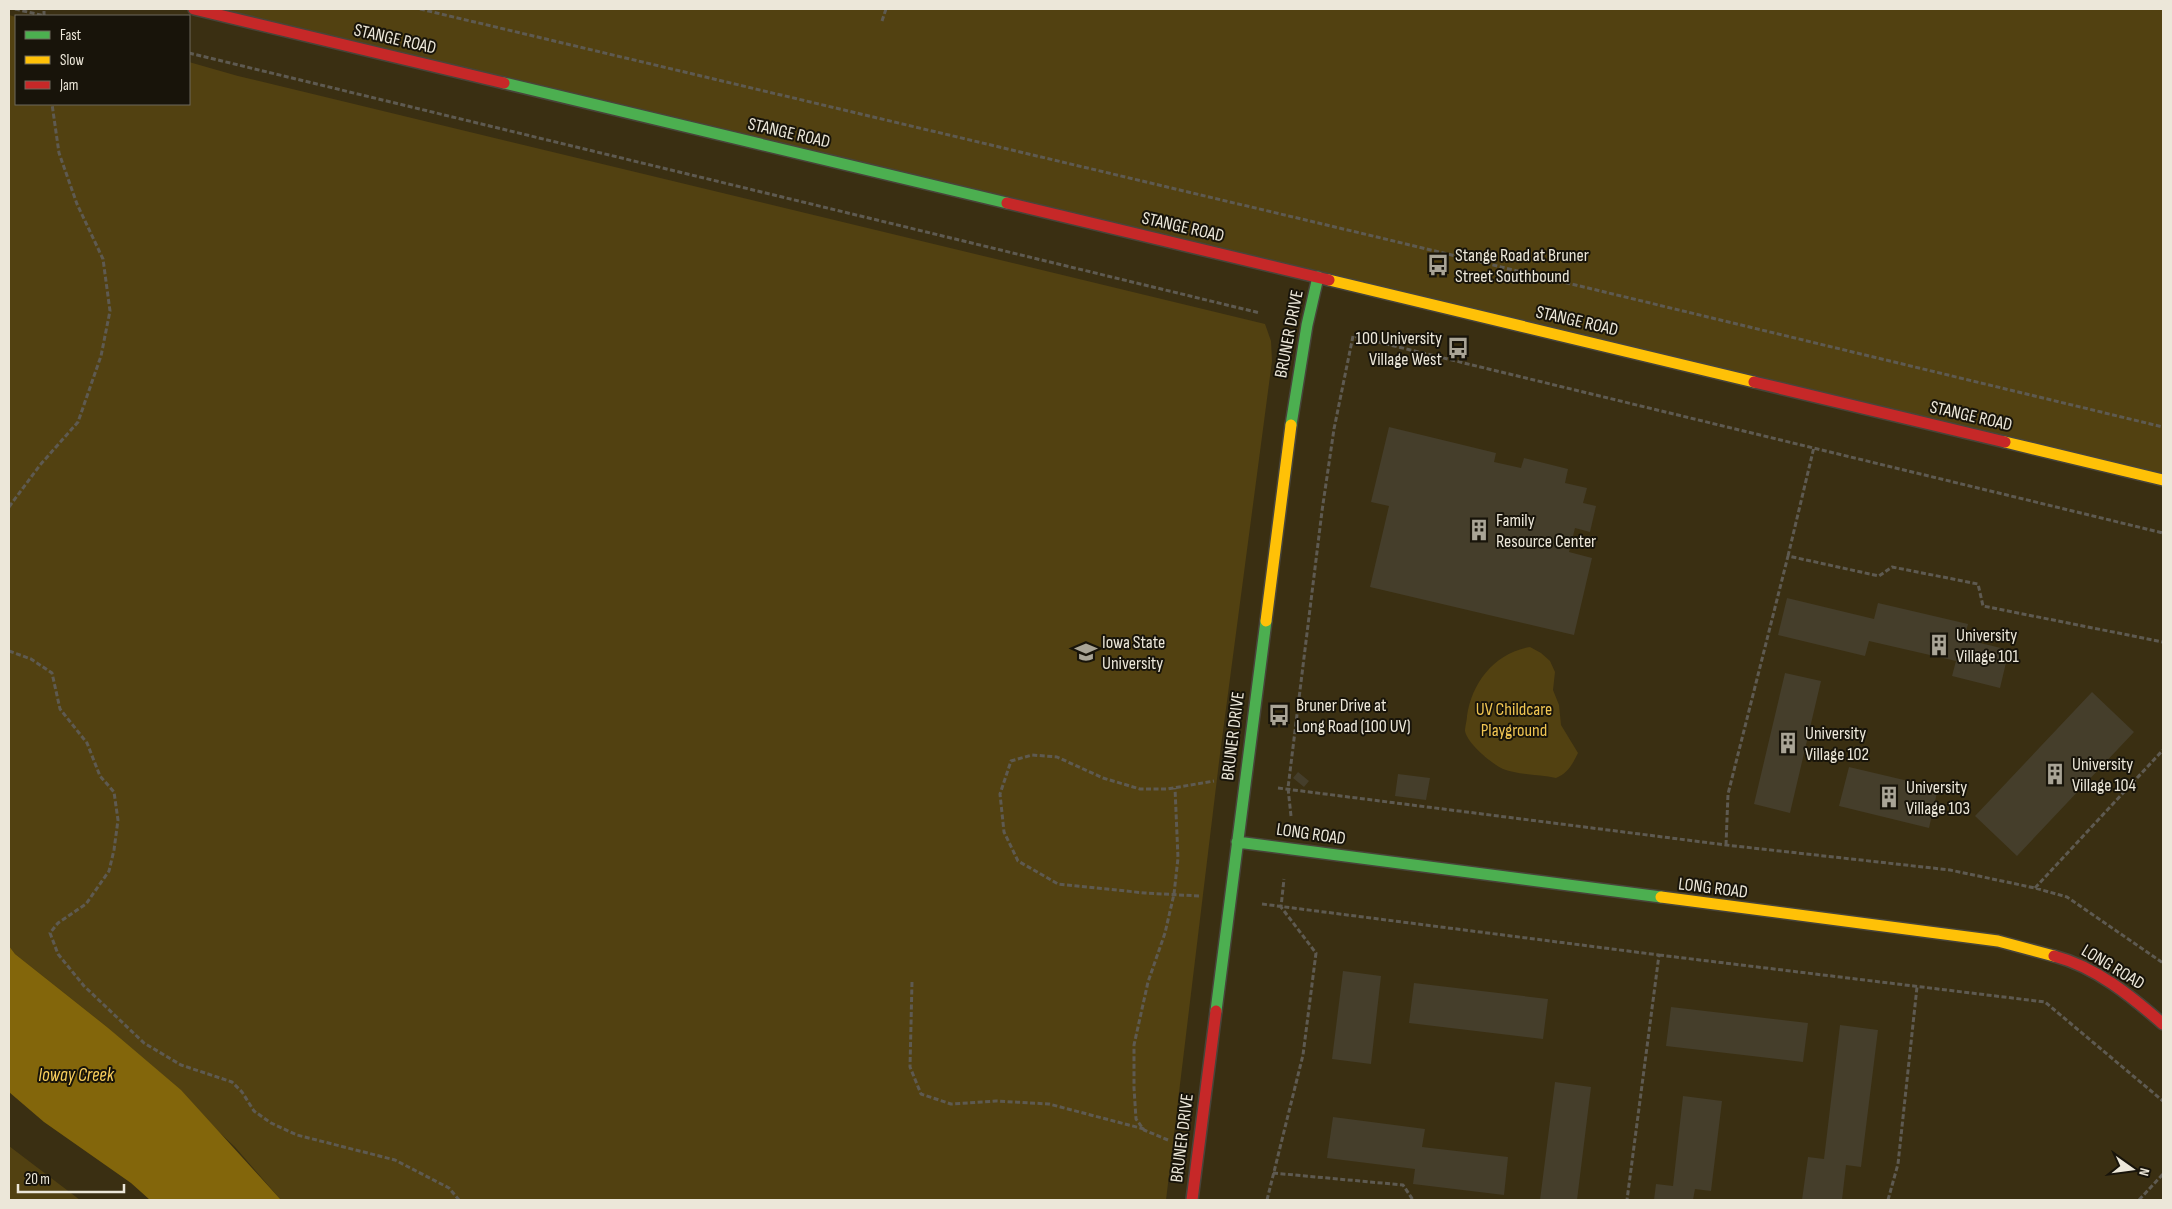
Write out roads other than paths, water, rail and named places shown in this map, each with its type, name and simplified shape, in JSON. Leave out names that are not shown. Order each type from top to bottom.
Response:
[{"type":"main road","name":"STANGE ROAD","points":[[194,9],[2163,480]]},
{"type":"main road","name":"BRUNER DRIVE","points":[[1192,1200],[1287,452],[1307,325],[1318,277]]},
{"type":"main road","name":"LONG ROAD","points":[[1237,842],[1998,941],[2072,961],[2130,995],[2163,1024]]},
{"type":"water","name":"Ioway Creek","points":[[9,946],[15,954],[107,1027],[181,1090],[281,1200],[150,1200],[131,1183],[44,1122],[9,1092]]},
{"type":"place","name":"Stange Road at Bruner Street Southbound","points":[[1438,265]]},
{"type":"place","name":"100 University Village West","points":[[1458,348]]},
{"type":"place","name":"Family Resource Center","points":[[1479,530]]},
{"type":"place","name":"University Village 101","points":[[1939,645]]},
{"type":"place","name":"Iowa State University","points":[[1086,652]]},
{"type":"place","name":"Bruner Drive at Long Road (100 UV)","points":[[1279,715]]},
{"type":"place","name":"University Village 102","points":[[1788,743]]},
{"type":"place","name":"University Village 104","points":[[2055,774]]},
{"type":"place","name":"University Village 103","points":[[1889,797]]},
{"type":"park label","name":"UV Childcare Playground","points":[[1514,720]]}]
